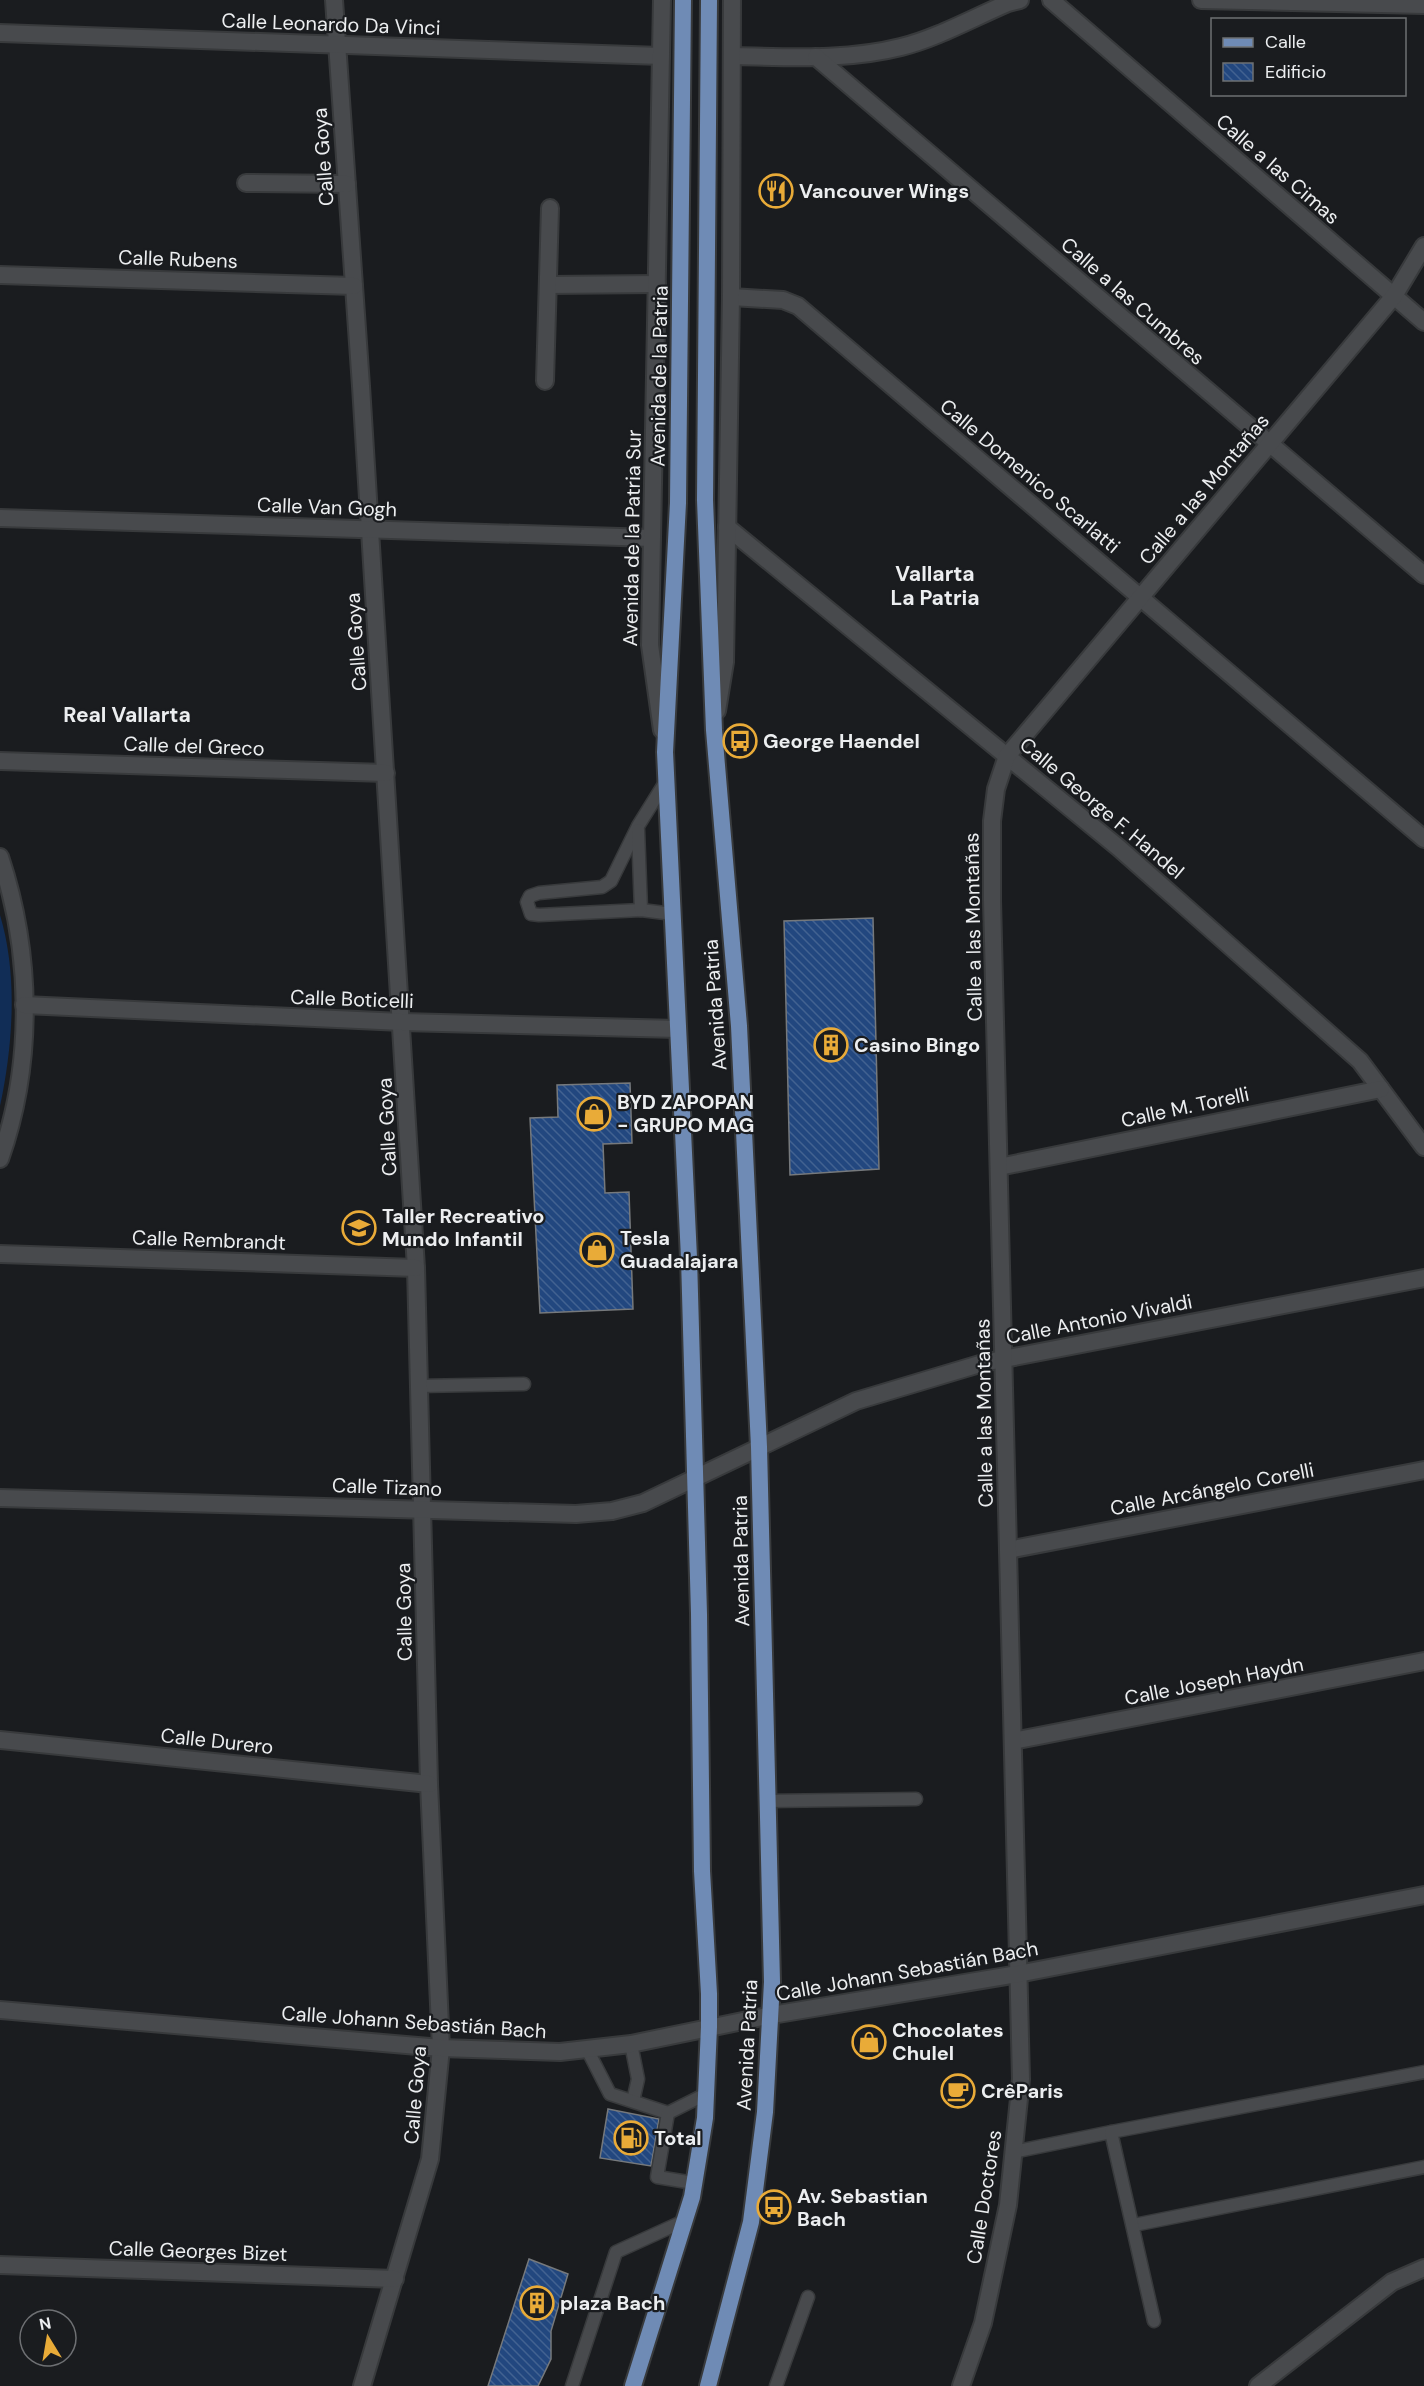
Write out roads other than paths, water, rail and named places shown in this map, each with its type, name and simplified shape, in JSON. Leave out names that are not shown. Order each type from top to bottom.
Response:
[{"type":"main road","name":"Avenida de la Patria","points":[[665,752],[678,503],[684,0]]},
{"type":"main road","points":[[709,0],[705,500],[714,730]]},
{"type":"main road","name":"Avenida Patria","points":[[708,2386],[751,2222],[765,2112],[772,2015],[759,1448],[739,1026],[714,730]]},
{"type":"main road","name":"Avenida Patria","points":[[633,2386],[694,2183],[705,2118],[710,1994],[702,1871],[689,1269],[665,752]]},
{"type":"street","name":"Calle Goya","points":[[334,0],[386,773],[416,1268],[429,1784],[441,2048],[430,2159],[362,2386]]},
{"type":"street","name":"Avenida de la Patria Sur","points":[[662,0],[650,645],[665,752]]},
{"type":"street","points":[[714,730],[725,662],[731,297],[732,0]]},
{"type":"street","name":"Calle a las Cimas","points":[[1051,0],[1424,322]]},
{"type":"street","points":[[1201,0],[1424,5]]},
{"type":"street","points":[[732,56],[816,57],[879,52],[904,47],[1012,1]]},
{"type":"street","name":"Calle Leonardo Da Vinci","points":[[0,33],[661,56]]},
{"type":"street","name":"Calle a las Cumbres","points":[[816,57],[1424,575]]},
{"type":"street","points":[[246,183],[347,184]]},
{"type":"street","points":[[545,381],[550,208]]},
{"type":"street","name":"Calle a las Montañas","points":[[1018,1974],[992,900],[992,821],[996,789],[1007,756],[1394,296],[1424,246]]},
{"type":"street","name":"Calle Rubens","points":[[0,275],[354,286]]},
{"type":"street","points":[[548,285],[657,284]]},
{"type":"street","name":"Calle Domenico Scarlatti","points":[[731,297],[783,300],[798,306],[1424,839]]},
{"type":"street","name":"Calle Van Gogh","points":[[0,518],[652,538]]},
{"type":"street","name":"Calle George F. Handel","points":[[727,527],[1119,848],[1360,1061],[1424,1147]]},
{"type":"street","name":"Calle del Greco","points":[[0,760],[386,773]]},
{"type":"street","points":[[0,857],[15,906],[24,980],[21,1070],[14,1108],[0,1159]]},
{"type":"street","name":"Calle Boticelli","points":[[24,1005],[402,1022],[678,1029]]},
{"type":"street","name":"Calle M. Torelli","points":[[999,1167],[1381,1089]]},
{"type":"street","name":"Calle Rembrandt","points":[[0,1254],[416,1268]]},
{"type":"street","name":"Calle Antonio Vivaldi","points":[[759,1448],[856,1401],[1003,1359],[1424,1278]]},
{"type":"street","name":"Calle Tizano","points":[[0,1498],[576,1514],[612,1511],[643,1503],[759,1448]]},
{"type":"street","name":"Calle Arcángelo Corelli","points":[[1008,1550],[1424,1470]]},
{"type":"street","name":"Calle Joseph Haydn","points":[[1012,1741],[1424,1661]]},
{"type":"street","name":"Calle Durero","points":[[0,1740],[429,1784]]},
{"type":"street","name":"Calle Johann Sebastián Bach","points":[[0,2010],[441,2048],[560,2052],[631,2044],[709,2026],[1018,1974],[1424,1895]]},
{"type":"street","name":"Calle Doctores","points":[[961,2386],[983,2323],[1008,2205],[1021,2079],[1018,1974]]},
{"type":"street","name":"Calle Georges Bizet","points":[[0,2265],[395,2279]]},
{"type":"street","points":[[1257,2386],[1392,2282],[1424,2268]]},
{"type":"lane","points":[[667,780],[638,826],[611,881],[602,887],[539,893],[530,896],[527,902],[531,914],[539,915],[641,910],[673,914]]},
{"type":"lane","points":[[638,826],[641,910]]},
{"type":"lane","points":[[419,1386],[525,1383]]},
{"type":"lane","points":[[768,1801],[916,1798]]},
{"type":"lane","points":[[631,2044],[638,2079],[633,2102]]},
{"type":"lane","points":[[587,2049],[610,2094],[668,2112],[706,2094]]},
{"type":"lane","points":[[1013,2152],[1424,2072]]},
{"type":"lane","points":[[668,2112],[657,2176],[694,2183]]},
{"type":"lane","points":[[1111,2132],[1154,2321]]},
{"type":"lane","points":[[1134,2225],[1424,2167]]},
{"type":"lane","points":[[572,2386],[616,2252],[684,2221]]},
{"type":"lane","points":[[776,2386],[808,2297]]},
{"type":"place","name":"Vancouver Wings","points":[[776,191]]},
{"type":"place","name":"George Haendel","points":[[740,741]]},
{"type":"place","name":"Casino Bingo","points":[[831,1045]]},
{"type":"place","name":"BYD ZAPOPAN - GRUPO MAG","points":[[594,1114]]},
{"type":"place","name":"Taller Recreativo Mundo Infantil","points":[[359,1228]]},
{"type":"place","name":"Tesla Guadalajara","points":[[597,1250]]},
{"type":"place","name":"Chocolates Chulel","points":[[869,2042]]},
{"type":"place","name":"CrêParis","points":[[958,2091]]},
{"type":"place","name":"Total","points":[[631,2138]]},
{"type":"place","name":"Av. Sebastian Bach","points":[[774,2207]]},
{"type":"place","name":"plaza Bach","points":[[537,2303]]},
{"type":"district","name":"Vallarta La Patria","points":[[935,586]]},
{"type":"district","name":"Real Vallarta","points":[[127,715]]}]
